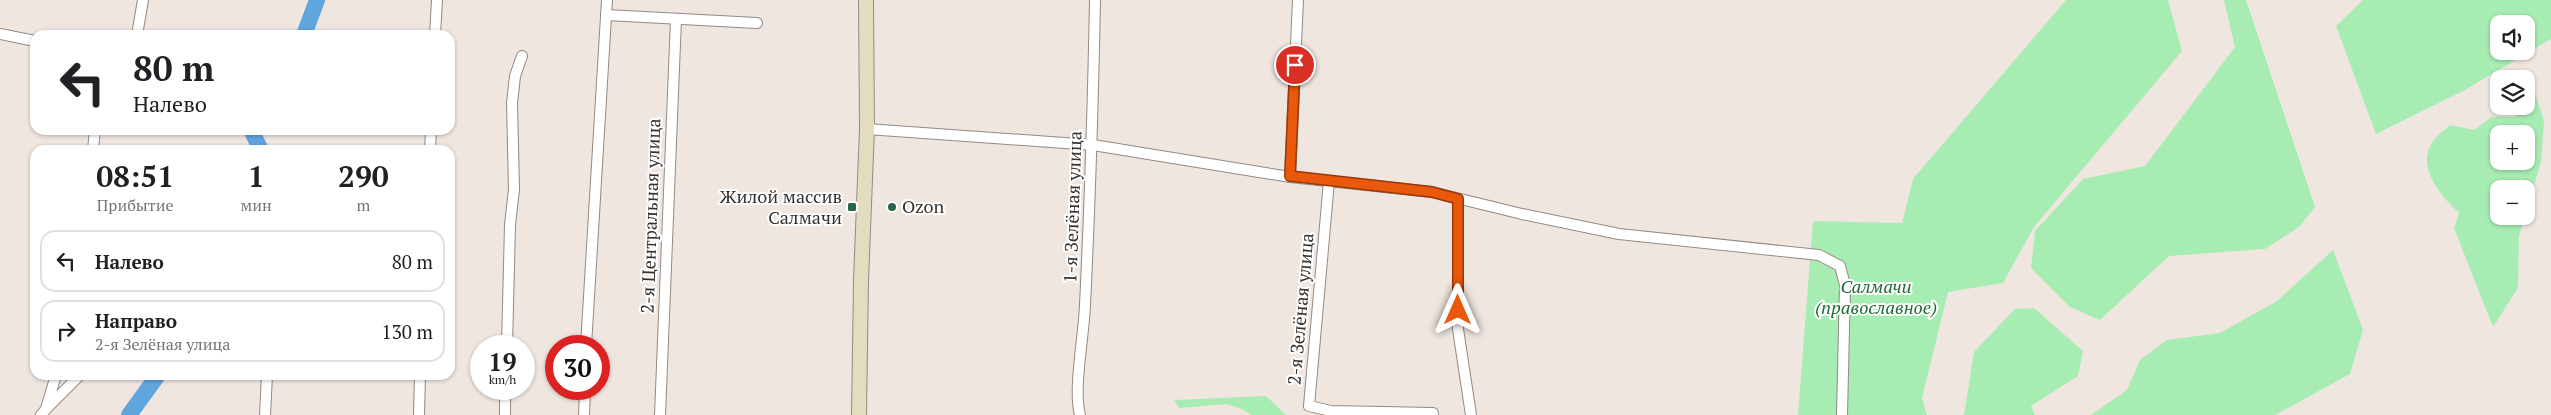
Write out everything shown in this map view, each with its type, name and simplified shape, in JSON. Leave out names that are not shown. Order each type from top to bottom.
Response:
[{"type":"street","points":[[138,30],[142,0]]},
{"type":"street","points":[[436,30],[437,0]]},
{"type":"street","points":[[587,335],[607,0]]},
{"type":"street","points":[[860,415],[861,280],[867,129],[866,0]]},
{"type":"street","name":"1-я Зелёная улица","points":[[1080,415],[1076,402],[1083,338],[1092,145],[1095,0]]},
{"type":"street","points":[[1290,176],[1298,0]]},
{"type":"street","points":[[606,15],[757,23]]},
{"type":"street","name":"2-я Центральная улица","points":[[660,415],[676,19]]},
{"type":"street","points":[[0,34],[30,41]]},
{"type":"street","points":[[507,335],[510,225],[514,189],[512,103],[515,76],[522,56]]},
{"type":"street","points":[[867,129],[1092,145],[1290,176],[1432,192],[1619,234],[1819,255],[1840,266],[1844,285],[1842,415]]},
{"type":"street","name":"2-я Зелёная улица","points":[[1328,181],[1310,406],[1332,412],[1433,413]]},
{"type":"street","points":[[1458,199],[1458,329],[1471,415]]},
{"type":"street","points":[[43,412],[54,380]]},
{"type":"street","points":[[43,412],[75,380]]},
{"type":"street","points":[[265,415],[267,380]]},
{"type":"street","points":[[419,415],[420,380]]},
{"type":"street","points":[[505,415],[506,400]]},
{"type":"street","points":[[584,415],[585,400]]},
{"type":"green space","name":"Салмачи (православное)","points":[[2066,0],[2168,0],[2182,51],[2034,227],[2003,283],[1948,292],[1922,398],[1927,415],[1798,415],[1813,221],[1902,223],[1913,179]]},
{"type":"green space","points":[[2224,0],[2246,0],[2315,207],[2299,227],[2265,249],[2169,256],[2100,320],[2070,307],[2031,268],[2035,231],[2083,179],[2145,166],[2235,47]]},
{"type":"green space","points":[[2363,0],[2551,0],[2551,39],[2535,48],[2535,15],[2490,15],[2490,60],[2516,60],[2499,70],[2490,70],[2490,75],[2465,90],[2376,134],[2336,26]]},
{"type":"green space","points":[[2535,93],[2544,121],[2541,162],[2535,182],[2535,180],[2490,180],[2490,225],[2522,225],[2519,236],[2518,288],[2493,327],[2454,228],[2459,213],[2438,190],[2432,180],[2427,161],[2428,151],[2433,141],[2450,125],[2475,130],[2491,117],[2516,117],[2517,115],[2535,115]]},
{"type":"green space","points":[[2333,250],[2363,330],[2350,374],[2275,415],[2091,415],[2127,390],[2140,360],[2167,340],[2220,333],[2277,301]]},
{"type":"green space","points":[[2034,308],[2083,351],[2078,376],[2031,406],[2035,415],[1964,415],[1974,352],[2015,309]]},
{"type":"green space","points":[[1266,396],[1286,415],[1252,415],[1227,404],[1179,408],[1174,400]]},
{"type":"waterway","points":[[306,30],[317,0]]},
{"type":"waterway","points":[[254,135],[258,145]]},
{"type":"waterway","points":[[129,415],[154,380]]},
{"type":"place","name":"Жилой массив Салмачи","points":[[852,207]]},
{"type":"place","name":"Ozon","points":[[892,207]]},
{"type":"route","points":[[1295,65],[1290,176],[1432,192],[1458,199],[1458,310]]}]
